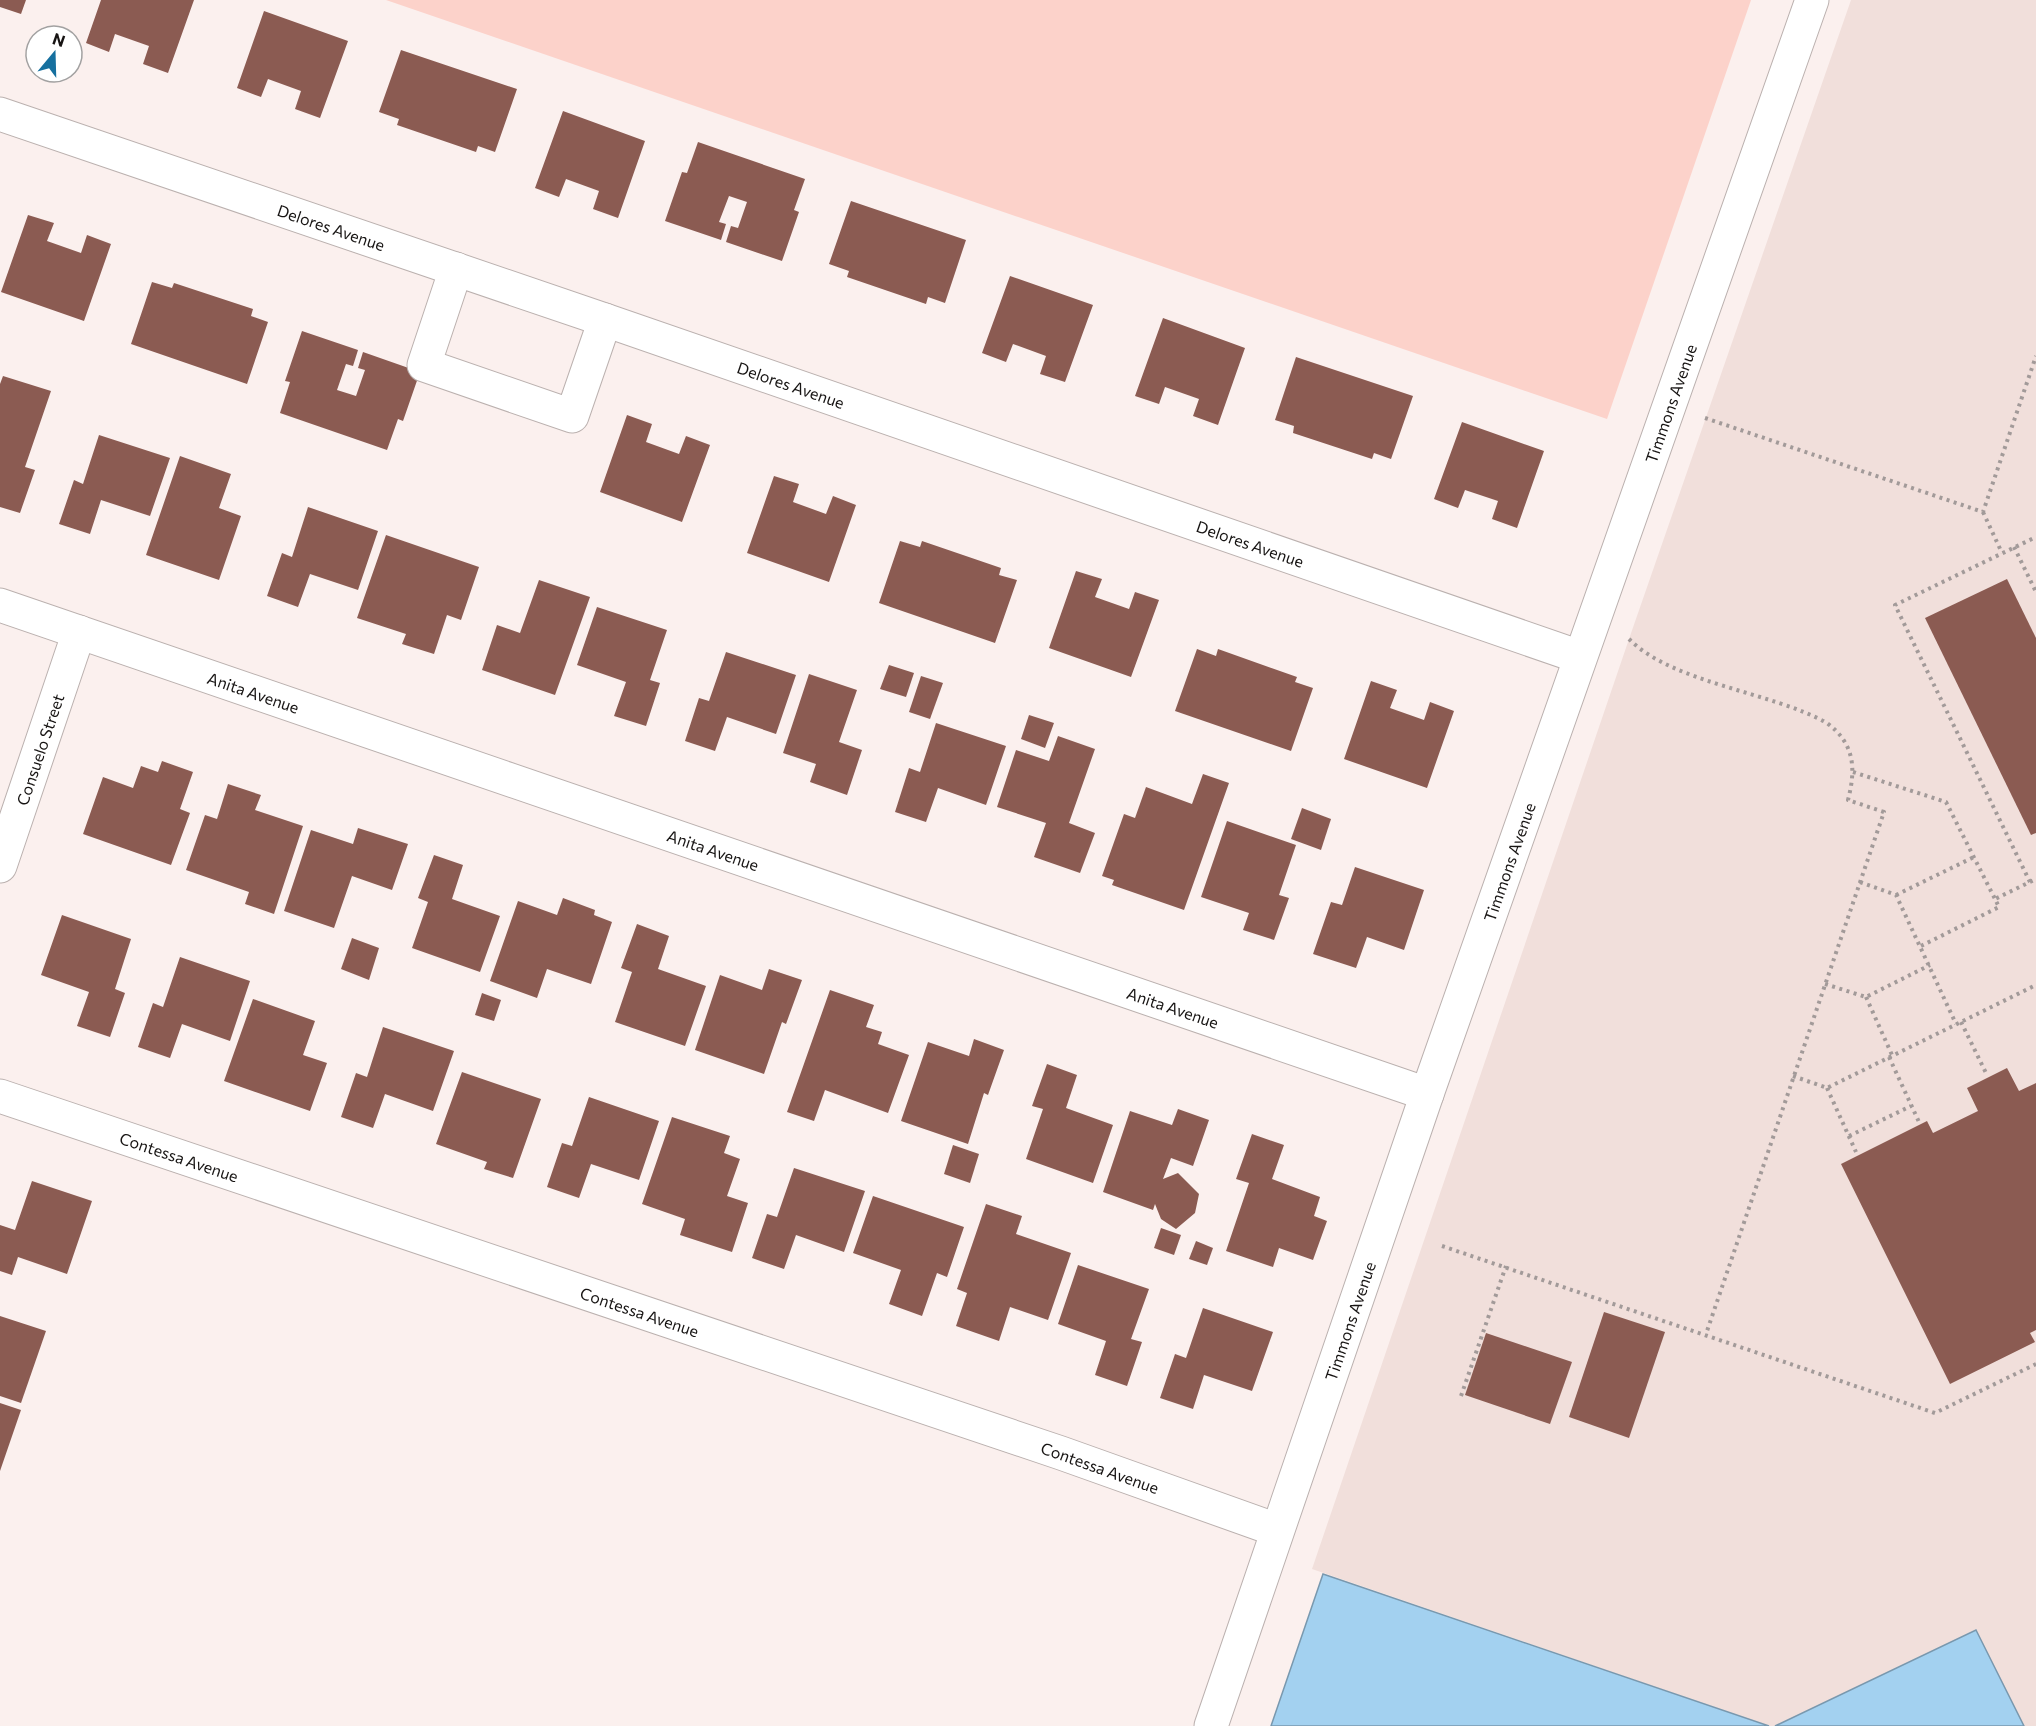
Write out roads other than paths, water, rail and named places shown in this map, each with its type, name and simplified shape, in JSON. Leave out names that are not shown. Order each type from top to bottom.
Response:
[{"type":"street","name":"Timmons Avenue","points":[[1211,1726],[1427,1094],[1812,0]]},
{"type":"street","name":"Delores Avenue","points":[[0,114],[605,320],[1580,657]]},
{"type":"street","points":[[456,269],[424,365],[572,416],[605,320]]},
{"type":"street","name":"Anita Avenue","points":[[0,605],[1427,1094]]},
{"type":"street","name":"Consuelo Street","points":[[0,866],[79,632]]},
{"type":"street","name":"Contessa Avenue","points":[[0,1096],[1061,1453],[1278,1530]]},
{"type":"water","points":[[1323,1574],[1769,1726],[1271,1726]]},
{"type":"water","points":[[1976,1630],[2024,1726],[1775,1726]]}]
